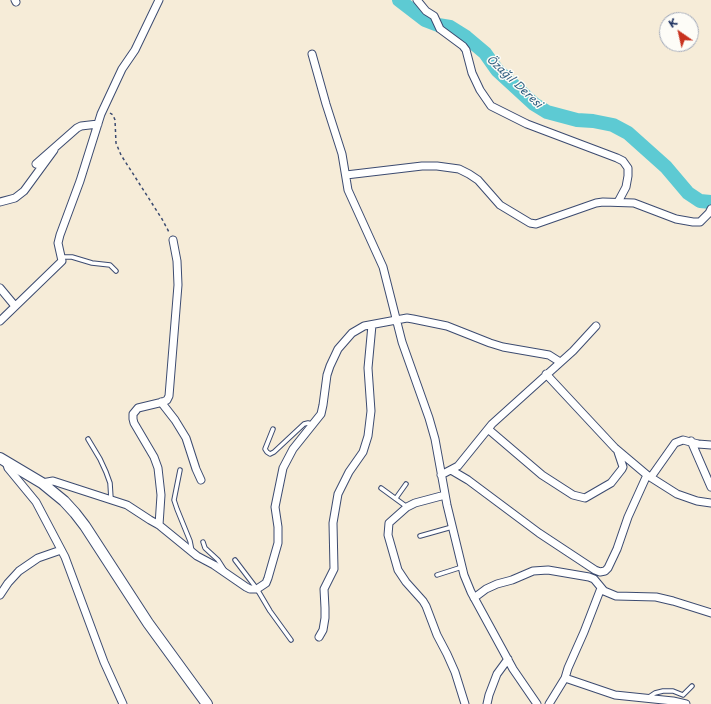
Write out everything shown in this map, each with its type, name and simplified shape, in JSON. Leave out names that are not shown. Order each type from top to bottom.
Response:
[{"type":"street","points":[[0,321],[62,261],[58,248],[60,235],[80,181],[103,110],[122,69],[138,45],[144,28],[159,0]]},
{"type":"street","points":[[417,0],[426,11],[434,16],[440,29],[463,46],[466,50],[472,73],[480,90],[491,106],[527,124],[623,161],[628,168],[628,176],[626,187],[618,202]]},
{"type":"street","points":[[312,54],[342,154],[348,190],[383,267],[402,342],[429,418],[435,439],[445,495],[462,567],[474,598],[508,659],[537,704]]},
{"type":"street","points":[[36,164],[54,150],[76,128],[98,124]]},
{"type":"street","points":[[0,202],[15,198],[24,191],[54,150]]},
{"type":"street","points":[[346,175],[422,166],[459,169],[478,180],[500,205],[530,223],[536,224],[596,203],[634,203],[676,219],[693,222],[700,222],[711,209]]},
{"type":"street","points":[[159,525],[161,495],[158,468],[154,456],[134,423],[133,414],[138,408],[167,400],[170,396],[178,285],[178,261],[173,240]]},
{"type":"street","points":[[0,288],[14,306]]},
{"type":"street","points":[[42,484],[53,482],[127,504],[159,525],[192,553],[253,590],[266,583],[278,543],[278,528],[275,507],[283,468],[293,449],[321,414],[327,375],[338,349],[352,332],[364,326],[397,320],[413,319],[437,323],[490,343],[549,355],[560,362]]},
{"type":"street","points":[[319,637],[323,630],[325,618],[326,608],[324,589],[334,569],[333,523],[338,494],[349,472],[364,452],[368,436],[371,411],[368,368],[372,325]]},
{"type":"street","points":[[441,475],[458,466],[488,429],[546,374],[573,351],[596,326]]},
{"type":"street","points":[[546,374],[618,452],[649,476],[677,494],[697,501],[711,503]]},
{"type":"street","points":[[160,402],[175,420],[186,438],[201,480]]},
{"type":"street","points":[[488,429],[542,475],[573,495],[585,498],[611,483],[622,469],[623,467],[618,452]]},
{"type":"street","points":[[451,470],[461,475],[539,533],[600,572],[605,571],[608,568],[617,549],[628,517],[649,476],[675,443],[683,440],[698,444],[711,444]]},
{"type":"street","points":[[691,442],[711,487]]},
{"type":"street","points":[[3,460],[42,484],[64,501],[85,526],[148,623],[208,704]]},
{"type":"street","points":[[3,460],[36,502],[69,566],[104,662],[123,704]]},
{"type":"street","points":[[445,495],[415,503],[407,507],[389,523],[388,534],[395,565],[401,576],[423,601],[437,634],[448,654],[465,704]]},
{"type":"street","points":[[0,595],[19,570],[38,558],[61,550]]},
{"type":"street","points":[[474,598],[486,589],[497,584],[533,571],[548,570],[589,577],[594,579],[601,588],[616,596],[644,596],[673,600],[711,613]]},
{"type":"street","points":[[549,704],[566,678],[568,668],[601,588]]},
{"type":"street","points":[[487,704],[497,674],[508,659]]},
{"type":"street","points":[[566,678],[616,695],[644,700],[672,701],[686,704]]},
{"type":"lane","points":[[62,257],[72,257],[92,263],[110,265],[116,271]]},
{"type":"lane","points":[[273,430],[265,449],[268,454],[274,452],[304,424],[310,423],[313,425]]},
{"type":"lane","points":[[88,439],[106,472],[110,483],[111,499]]},
{"type":"lane","points":[[180,470],[174,500],[190,541],[192,553]]},
{"type":"lane","points":[[396,498],[406,484]]},
{"type":"lane","points":[[381,488],[407,507]]},
{"type":"lane","points":[[420,536],[452,527]]},
{"type":"lane","points":[[203,542],[205,548],[218,560],[226,573]]},
{"type":"lane","points":[[235,560],[257,589],[270,611],[291,640]]},
{"type":"lane","points":[[437,575],[462,567]]},
{"type":"lane","points":[[644,700],[655,693],[663,692],[672,691],[684,695],[692,686]]},
{"type":"path","points":[[103,110],[114,117],[116,143],[121,155],[162,219],[173,240]]},
{"type":"waterway","name":"Özağıl Deresi","points":[[399,0],[425,20],[438,25],[450,27],[466,37],[485,53],[497,70],[534,104],[547,112],[577,120],[593,121],[613,125],[628,133],[666,167],[688,193],[700,201],[711,202]]}]
